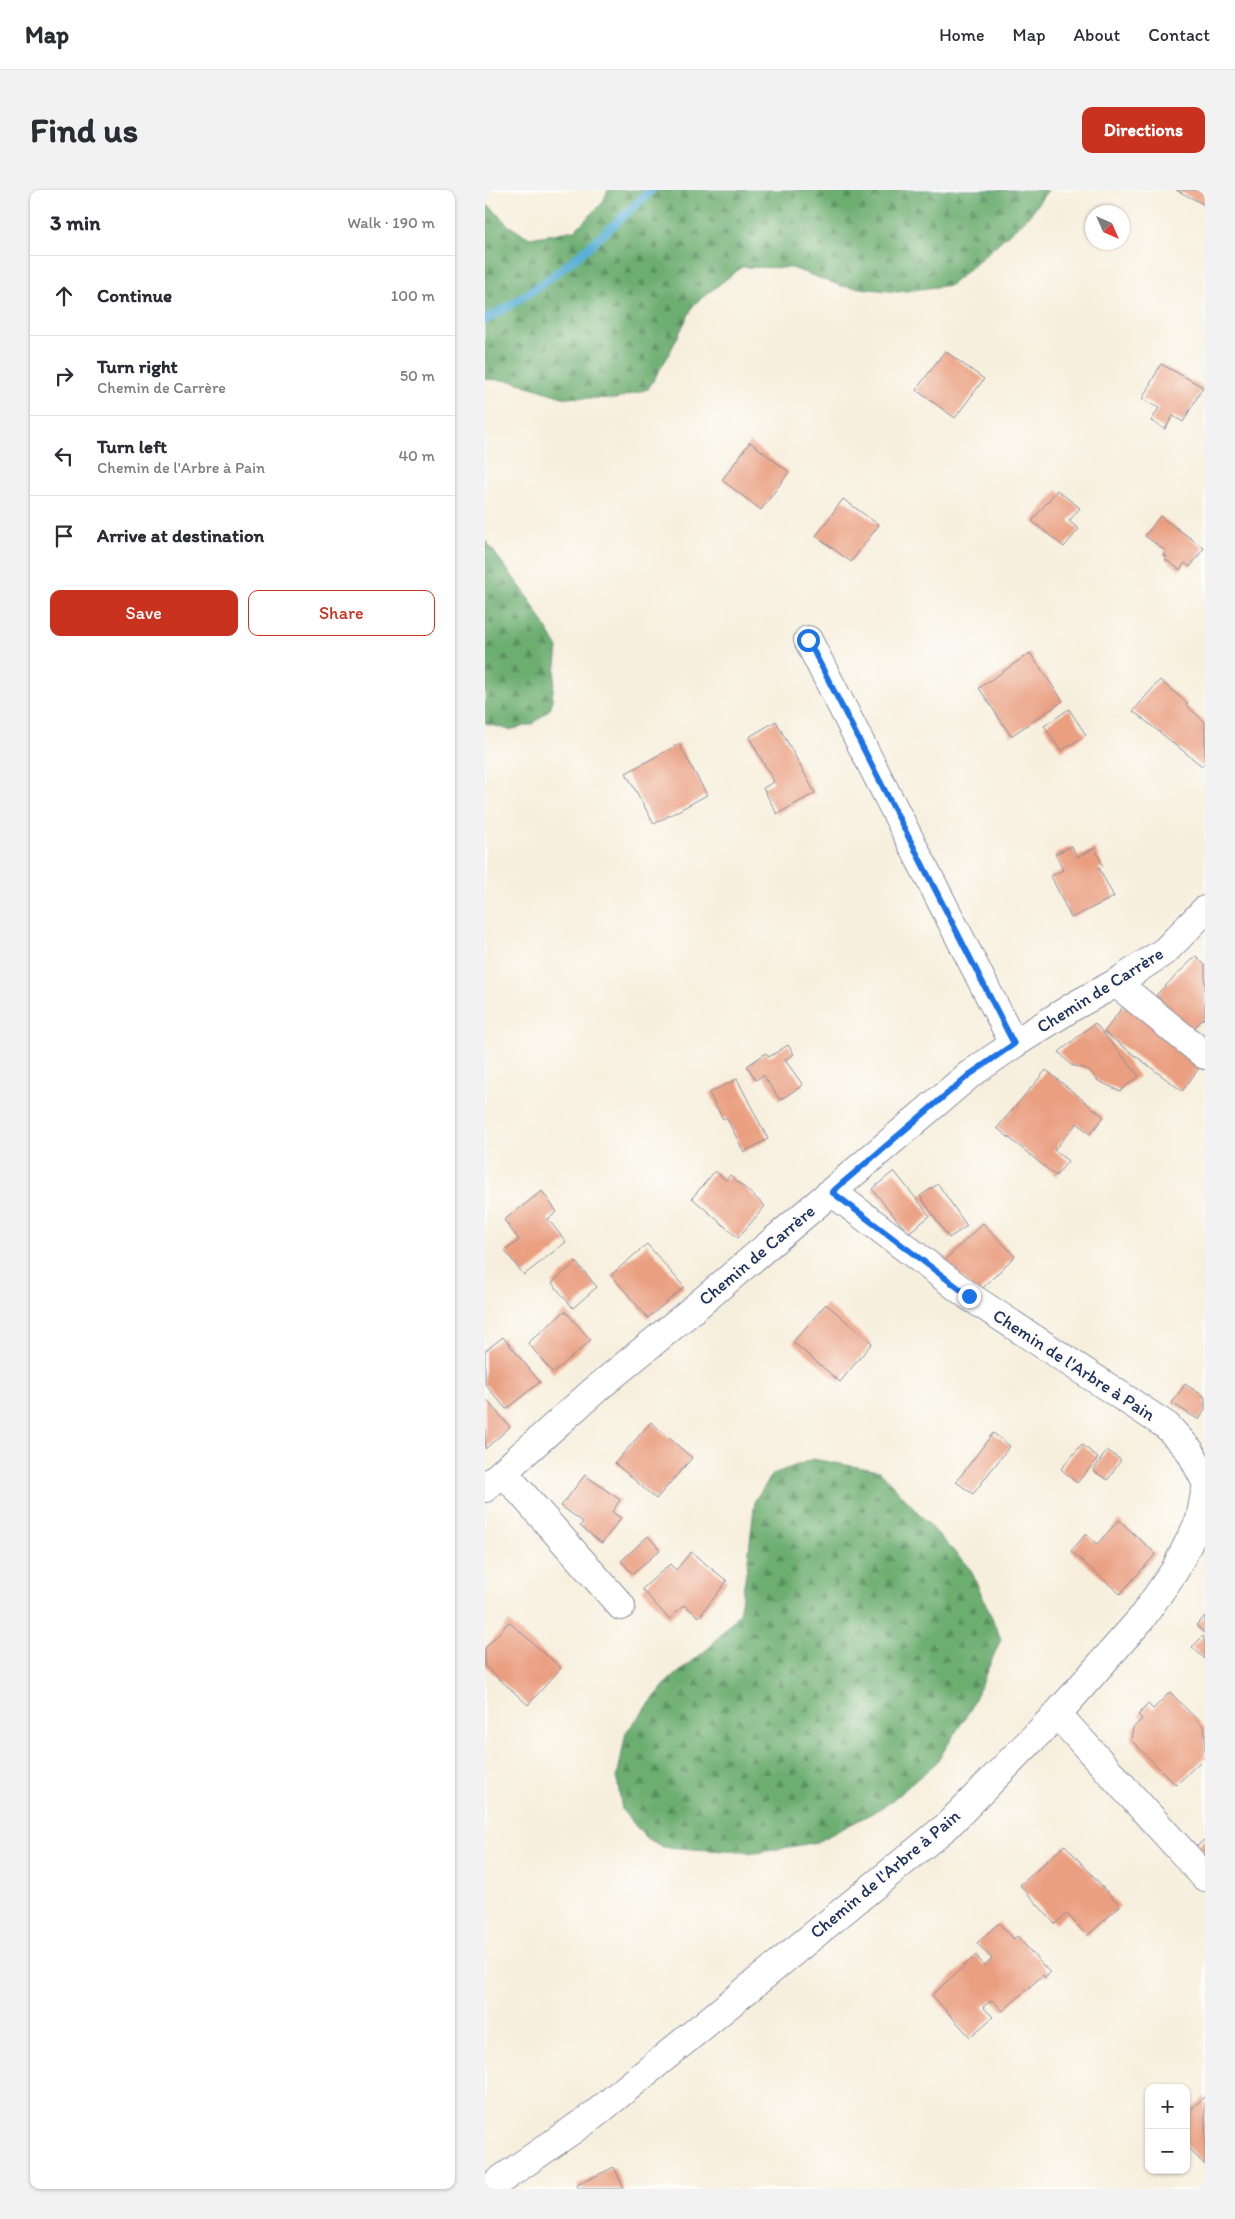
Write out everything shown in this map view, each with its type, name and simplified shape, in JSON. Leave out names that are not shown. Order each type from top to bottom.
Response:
[{"type":"street","points":[[808,640],[1014,1044]]},
{"type":"street","name":"Chemin de Carrère","points":[[494,1480],[595,1390],[969,1075],[1074,1006],[1116,983],[1165,951],[1205,910]]},
{"type":"street","points":[[1116,983],[1205,1055]]},
{"type":"street","name":"Chemin de l'Arbre à Pain","points":[[832,1192],[969,1296],[1167,1426],[1190,1451],[1205,1480]]},
{"type":"street","points":[[494,1480],[621,1606]]},
{"type":"street","name":"Chemin de l'Arbre à Pain","points":[[491,2189],[499,2181],[594,2115],[947,1826],[1057,1714],[1141,1619],[1175,1570],[1200,1520],[1205,1492]]},
{"type":"street","points":[[1057,1714],[1205,1877]]},
{"type":"green space","points":[[608,190],[1048,190],[1029,216],[951,285],[898,292],[841,286],[792,268],[742,267],[694,304],[667,358],[648,389],[615,399],[562,397],[512,381],[485,379],[485,207],[490,206],[509,226],[530,238],[575,230],[603,202]]},
{"type":"green space","points":[[485,540],[528,597],[558,648],[551,708],[533,724],[509,730],[485,723]]},
{"type":"green space","points":[[813,1459],[880,1471],[971,1570],[1001,1639],[970,1710],[936,1763],[884,1807],[817,1842],[756,1853],[663,1847],[645,1837],[622,1810],[617,1778],[626,1732],[668,1681],[711,1646],[739,1613],[755,1500],[773,1474]]},
{"type":"building","points":[[1176,190],[1205,190],[1205,205]]},
{"type":"building","points":[[945,351],[984,379],[955,418],[916,390]]},
{"type":"building","points":[[1161,364],[1203,387],[1183,422],[1173,416],[1165,429],[1151,421],[1159,408],[1142,399]]},
{"type":"building","points":[[750,442],[789,472],[761,510],[722,480]]},
{"type":"building","points":[[1057,490],[1080,508],[1069,521],[1079,529],[1064,547],[1032,521]]},
{"type":"building","points":[[843,499],[879,525],[851,562],[816,536]]},
{"type":"building","points":[[1160,516],[1204,548],[1190,567],[1185,563],[1180,570],[1165,559],[1167,557],[1163,555],[1166,551],[1145,536]]},
{"type":"building","points":[[1030,653],[1063,701],[1011,736],[979,688]]},
{"type":"building","points":[[1160,680],[1187,703],[1186,705],[1205,722],[1205,763],[1202,766],[1133,711]]},
{"type":"building","points":[[1069,709],[1086,735],[1061,751],[1044,726]]},
{"type":"building","points":[[776,721],[815,793],[777,814],[763,788],[774,782],[749,737]]},
{"type":"building","points":[[679,744],[707,795],[654,824],[626,773]]},
{"type":"building","points":[[1072,846],[1077,857],[1095,848],[1103,866],[1099,868],[1114,897],[1071,918],[1051,876],[1063,870],[1055,854]]},
{"type":"building","points":[[1196,956],[1205,965],[1205,1017],[1191,1031],[1156,995]]},
{"type":"building","points":[[1125,1004],[1203,1063],[1182,1091],[1104,1032]]},
{"type":"building","points":[[1095,1023],[1139,1076],[1120,1091],[1098,1081],[1089,1070],[1071,1065],[1059,1052]]},
{"type":"building","points":[[788,1045],[794,1054],[785,1060],[803,1085],[780,1100],[763,1075],[756,1080],[747,1066],[766,1053],[769,1057]]},
{"type":"building","points":[[1046,1070],[1104,1117],[1090,1134],[1077,1123],[1054,1150],[1068,1161],[1056,1176],[997,1128]]},
{"type":"building","points":[[737,1079],[768,1139],[744,1152],[726,1117],[723,1119],[709,1093]]},
{"type":"building","points":[[715,1171],[726,1180],[730,1175],[765,1206],[738,1238],[692,1198]]},
{"type":"building","points":[[894,1171],[930,1216],[908,1233],[872,1189]]},
{"type":"building","points":[[938,1184],[967,1226],[949,1238],[920,1196]]},
{"type":"building","points":[[542,1191],[557,1212],[548,1219],[566,1242],[524,1275],[505,1251],[519,1240],[504,1220]]},
{"type":"building","points":[[983,1223],[1015,1256],[978,1293],[945,1260]]},
{"type":"building","points":[[647,1244],[684,1287],[648,1318],[611,1275]]},
{"type":"building","points":[[576,1262],[597,1287],[573,1308],[552,1283]]},
{"type":"building","points":[[826,1304],[872,1343],[840,1382],[793,1342]]},
{"type":"building","points":[[565,1311],[591,1340],[553,1373],[528,1343]]},
{"type":"building","points":[[503,1337],[540,1382],[506,1409],[485,1384],[485,1351]]},
{"type":"building","points":[[1185,1384],[1205,1397],[1205,1410],[1199,1420],[1172,1403]]},
{"type":"building","points":[[485,1398],[510,1427],[485,1449]]},
{"type":"building","points":[[651,1422],[692,1458],[656,1499],[615,1463]]},
{"type":"building","points":[[993,1433],[1010,1446],[973,1494],[956,1482]]},
{"type":"building","points":[[1082,1444],[1098,1458],[1077,1483],[1061,1469]]},
{"type":"building","points":[[1107,1450],[1121,1460],[1108,1480],[1093,1471]]},
{"type":"building","points":[[585,1475],[620,1500],[612,1512],[621,1518],[602,1543],[580,1526],[583,1522],[561,1506]]},
{"type":"building","points":[[1119,1520],[1156,1554],[1120,1594],[1071,1551],[1086,1534],[1097,1544]]},
{"type":"building","points":[[648,1536],[660,1550],[633,1574],[621,1561]]},
{"type":"building","points":[[691,1552],[727,1581],[699,1617],[684,1605],[669,1619],[642,1589],[670,1564],[676,1570]]},
{"type":"building","points":[[1205,1616],[1205,1633],[1196,1625]]},
{"type":"building","points":[[509,1622],[561,1668],[528,1705],[485,1666],[485,1648]]},
{"type":"building","points":[[1203,1636],[1205,1639],[1205,1659],[1192,1647]]},
{"type":"building","points":[[1170,1692],[1205,1728],[1205,1757],[1176,1785],[1131,1740],[1133,1728],[1142,1719],[1138,1715],[1148,1704],[1153,1709]]},
{"type":"building","points":[[1205,1839],[1205,1859],[1195,1848]]},
{"type":"building","points":[[1065,1845],[1120,1906],[1087,1936],[1067,1914],[1055,1924],[1020,1885]]},
{"type":"building","points":[[999,1923],[1014,1939],[1017,1936],[1050,1973],[1045,1978],[1043,1975],[1003,2011],[992,2000],[983,2007],[993,2017],[970,2037],[932,1995],[976,1955],[984,1966],[992,1959],[977,1943]]},
{"type":"building","points":[[1205,2096],[1205,2165],[1190,2150],[1190,2110]]},
{"type":"building","points":[[614,2167],[624,2189],[579,2189],[577,2185]]},
{"type":"waterway","points":[[485,320],[508,307],[572,261],[651,190]]},
{"type":"route","points":[[808,640],[1014,1044],[969,1075],[832,1192],[969,1296]]}]
